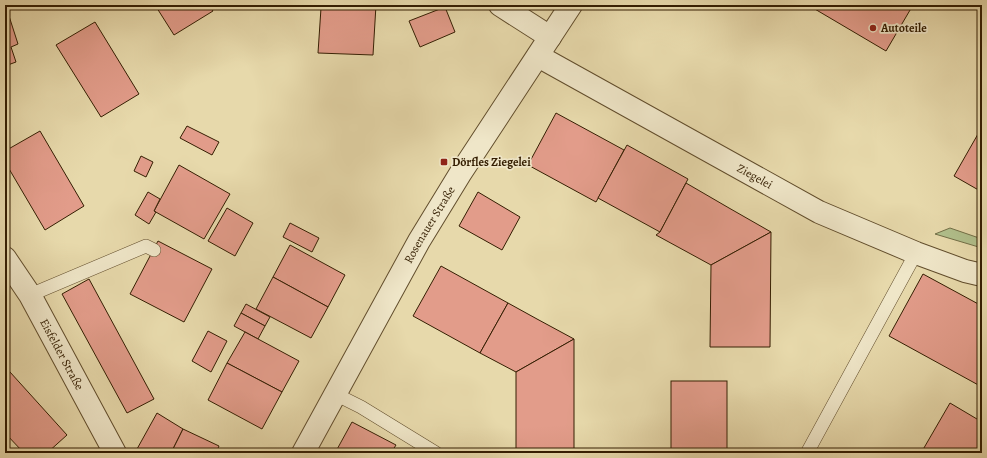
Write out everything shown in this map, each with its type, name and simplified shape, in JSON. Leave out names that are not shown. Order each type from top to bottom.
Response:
[{"type":"street","points":[[500,5],[550,37]]},
{"type":"street","name":"Rosenauer Straße","points":[[303,453],[419,241],[460,174],[571,5]]},
{"type":"street","name":"Ziegelei","points":[[538,56],[819,212],[916,253],[965,271],[982,275]]},
{"type":"street","name":"Eisfelder Straße","points":[[5,258],[30,295],[115,453]]},
{"type":"lane","points":[[30,295],[146,246],[154,250]]},
{"type":"lane","points":[[807,453],[916,253]]},
{"type":"lane","points":[[335,394],[361,407],[436,453]]},
{"type":"green space","points":[[950,228],[982,239],[982,248],[935,234]]},
{"type":"building","points":[[155,5],[209,5],[213,11],[174,35]]},
{"type":"building","points":[[308,5],[376,5],[373,55],[318,53],[321,8],[308,7]]},
{"type":"building","name":"Autoteile","points":[[808,5],[913,5],[886,51]]},
{"type":"building","points":[[445,7],[455,32],[420,47],[409,21]]},
{"type":"building","points":[[9,16],[18,44],[11,47],[16,62],[5,66],[5,17]]},
{"type":"building","points":[[95,22],[139,94],[101,117],[56,45]]},
{"type":"building","points":[[556,113],[624,150],[596,202],[528,165]]},
{"type":"building","points":[[187,126],[219,142],[212,155],[180,138]]},
{"type":"building","points":[[982,127],[982,192],[954,176]]},
{"type":"building","points":[[40,131],[84,206],[45,230],[5,162],[5,151]]},
{"type":"building","points":[[627,145],[688,179],[660,232],[598,198]]},
{"type":"building","points":[[141,156],[153,162],[146,177],[134,171]]},
{"type":"building","points":[[179,165],[230,194],[204,239],[154,211]]},
{"type":"building","points":[[686,183],[771,232],[711,265],[656,235],[660,232]]},
{"type":"building","points":[[148,192],[160,199],[154,211],[156,212],[149,224],[135,215]]},
{"type":"building","points":[[478,192],[520,217],[502,250],[459,226]]},
{"type":"building","points":[[227,208],[253,223],[235,256],[208,241]]},
{"type":"building","points":[[290,223],[319,238],[312,252],[283,237]]},
{"type":"building","points":[[771,232],[770,347],[710,347],[711,265]]},
{"type":"building","points":[[158,241],[212,269],[184,322],[130,294]]},
{"type":"building","points":[[290,245],[345,275],[328,307],[273,277]]},
{"type":"building","points":[[441,266],[508,303],[480,353],[413,316]]},
{"type":"building","points":[[923,274],[982,306],[982,387],[889,336]]},
{"type":"building","points":[[273,277],[328,307],[311,338],[256,309]]},
{"type":"building","points":[[89,279],[154,399],[127,413],[62,294]]},
{"type":"building","points":[[508,303],[574,339],[516,372],[480,353]]},
{"type":"building","points":[[246,304],[270,317],[265,326],[241,313]]},
{"type":"building","points":[[241,313],[265,326],[258,339],[234,326]]},
{"type":"building","points":[[208,331],[227,341],[211,372],[192,361]]},
{"type":"building","points":[[245,332],[299,361],[282,392],[227,363]]},
{"type":"building","points":[[574,339],[574,453],[516,453],[516,372]]},
{"type":"building","points":[[227,363],[282,392],[262,429],[208,400]]},
{"type":"building","points":[[5,366],[10,372],[5,377]]},
{"type":"building","points":[[10,372],[67,435],[47,453],[22,453],[23,452],[5,433],[5,377]]},
{"type":"building","points":[[671,381],[727,381],[727,453],[671,453]]},
{"type":"building","points":[[950,403],[982,422],[982,453],[921,453]]},
{"type":"building","points":[[157,413],[183,429],[171,453],[139,453],[137,449]]},
{"type":"building","points":[[352,422],[396,445],[391,453],[335,453]]},
{"type":"building","points":[[183,429],[219,446],[216,453],[171,453]]},
{"type":"place","name":"Autoteile","points":[[873,28]]},
{"type":"place","name":"Dörfles Ziegelei","points":[[444,162]]}]
